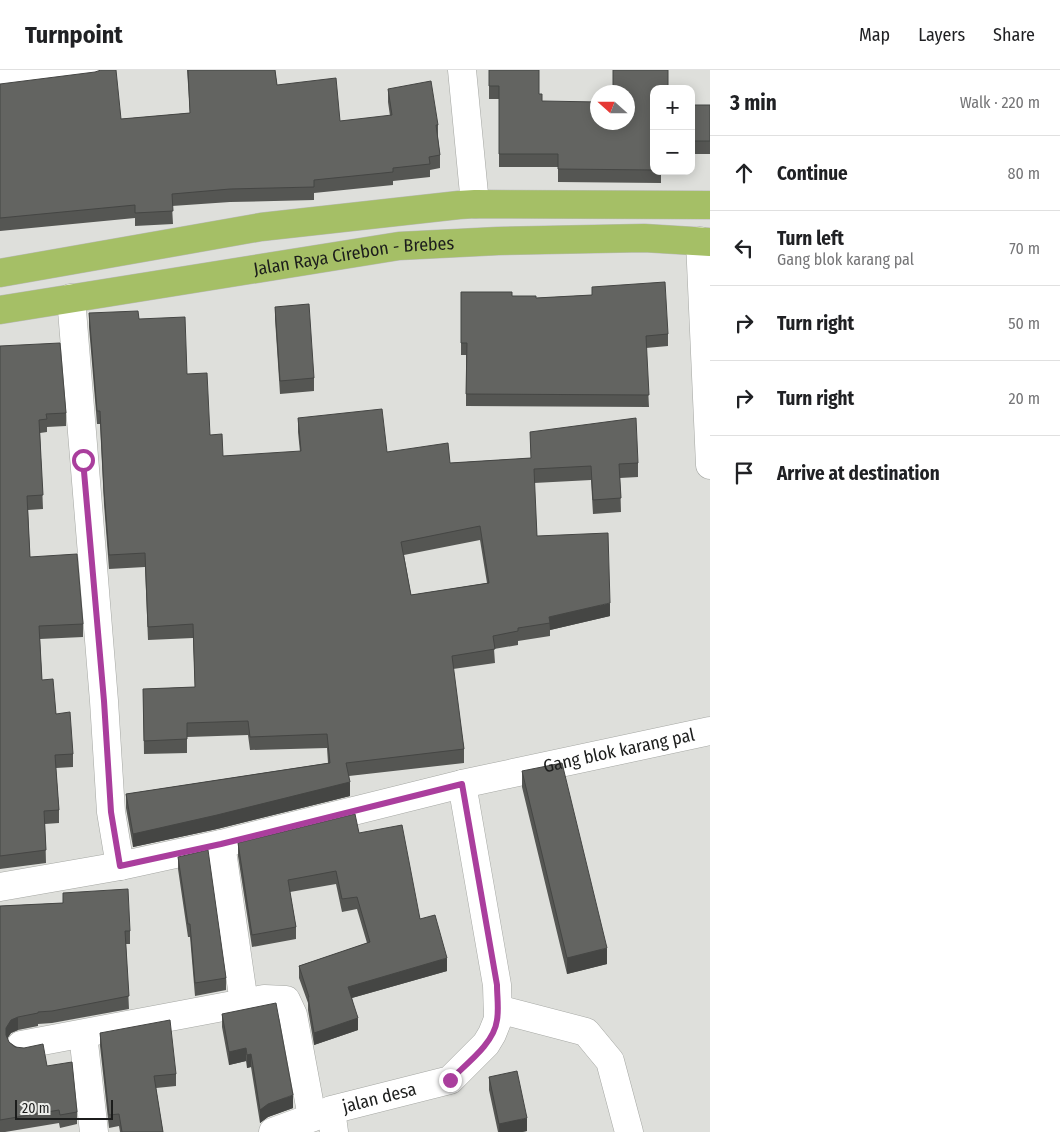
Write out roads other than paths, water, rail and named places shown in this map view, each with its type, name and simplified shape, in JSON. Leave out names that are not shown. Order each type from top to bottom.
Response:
[{"type":"highway","points":[[0,273],[261,227],[475,204],[710,205]]},
{"type":"highway","name":"Jalan Raya Cirebon - Brebes","points":[[0,310],[399,246],[498,241],[634,238],[705,242]]},
{"type":"street","points":[[0,82],[64,72],[93,70]]},
{"type":"street","points":[[462,70],[475,204]]},
{"type":"street","points":[[705,242],[710,465]]},
{"type":"street","points":[[71,298],[111,812],[120,866]]},
{"type":"street","name":"Gang blok karang pal","points":[[0,887],[120,866],[221,844],[462,784],[710,731]]},
{"type":"street","points":[[462,784],[497,985],[498,1009],[586,1032],[610,1061],[629,1132]]},
{"type":"street","points":[[221,844],[244,1003]]},
{"type":"street","points":[[21,1044],[83,1034],[264,998],[286,1000],[293,1015],[326,1120]]},
{"type":"street","name":"jalan desa","points":[[273,1132],[326,1120],[450,1080],[486,1044],[498,1019],[498,1009]]},
{"type":"street","points":[[83,1034],[94,1132]]}]
